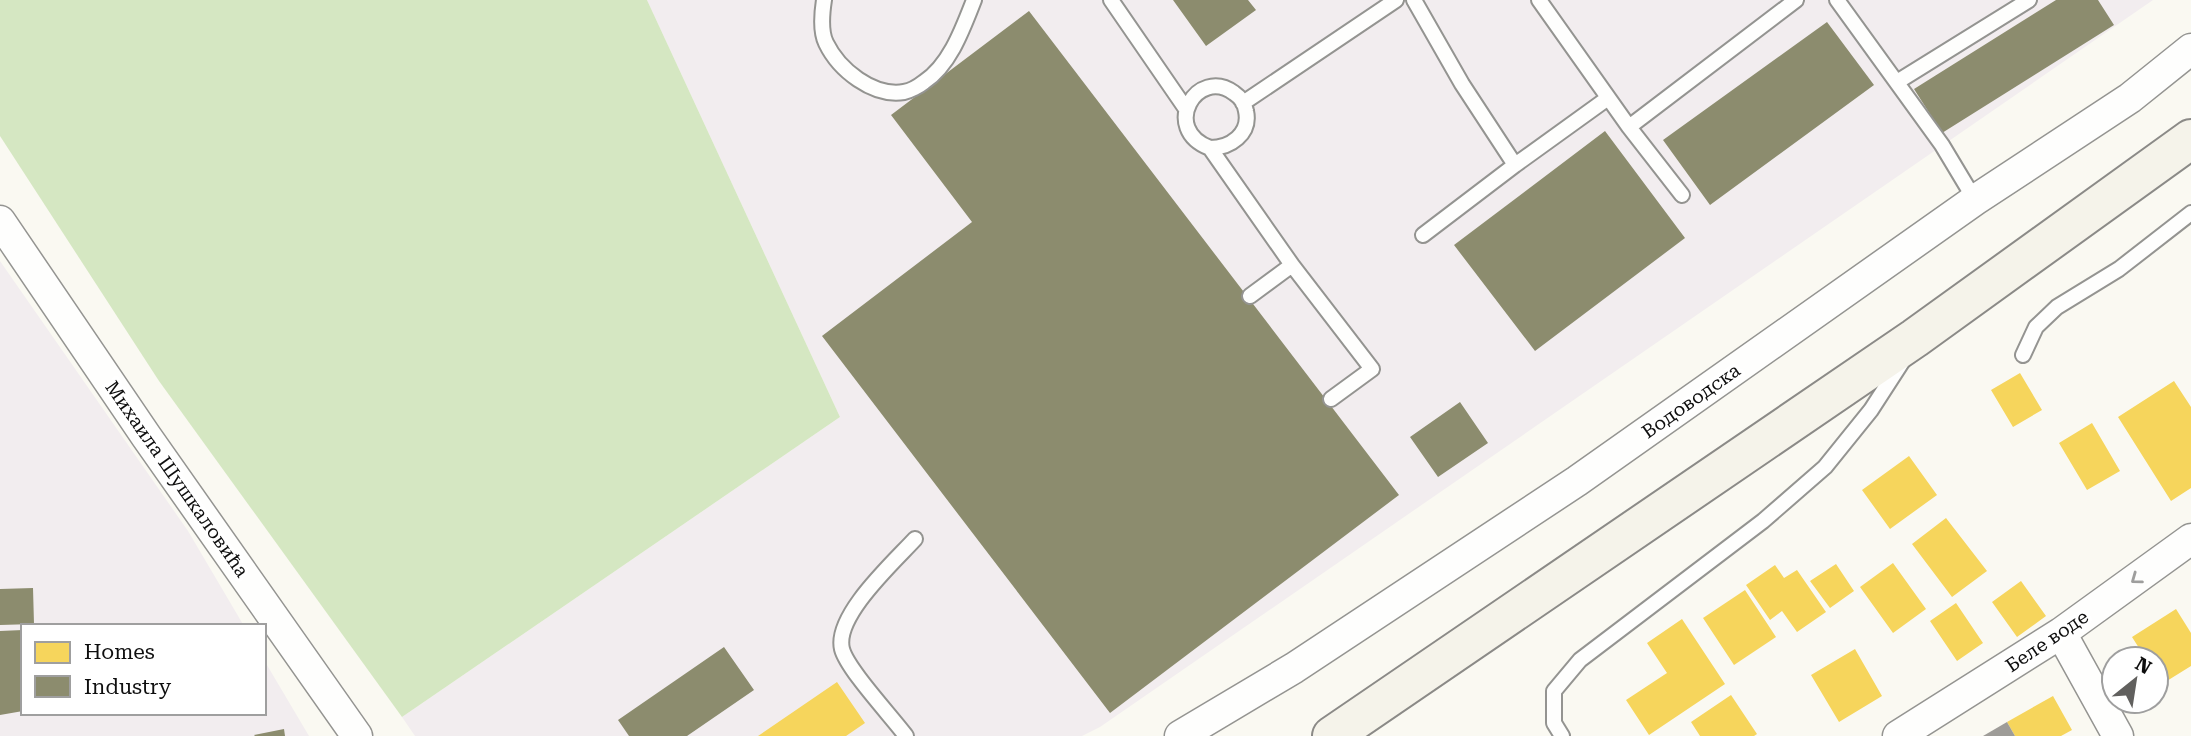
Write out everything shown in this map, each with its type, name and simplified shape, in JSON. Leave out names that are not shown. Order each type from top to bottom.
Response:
[{"type":"main road","points":[[1332,736],[1915,338],[2191,139]]},
{"type":"street","name":"Водоводска","points":[[1180,736],[1294,668],[1577,481],[1975,200],[2130,98],[2191,49]]},
{"type":"street","name":"Михаила Шушкаловића","points":[[0,220],[146,436],[357,736]]},
{"type":"street","name":"Беле воде","points":[[1898,736],[2062,633],[2191,539]]},
{"type":"street","points":[[2062,633],[2118,736]]},
{"type":"lane","points":[[824,0],[822,14],[825,41],[840,63],[861,82],[883,91],[906,92],[926,81],[946,60],[974,0]]},
{"type":"lane","points":[[1111,0],[1186,109]]},
{"type":"lane","points":[[1243,103],[1396,0]]},
{"type":"lane","points":[[1414,0],[1462,85],[1515,165]]},
{"type":"lane","points":[[1539,0],[1629,127],[1682,195]]},
{"type":"lane","points":[[1629,127],[1796,0]]},
{"type":"lane","points":[[1838,0],[1941,145],[1975,200]]},
{"type":"lane","points":[[1897,82],[2029,0]]},
{"type":"lane","points":[[1218,87],[1228,89],[1243,103],[1247,122],[1243,132],[1229,145],[1210,148],[1201,145],[1188,130],[1186,109],[1198,92],[1218,87]]},
{"type":"lane","points":[[1423,236],[1608,98]]},
{"type":"lane","points":[[1210,148],[1292,265],[1372,369],[1331,399]]},
{"type":"lane","points":[[2023,355],[2036,327],[2057,307],[2119,269],[2191,214]]},
{"type":"lane","points":[[1250,296],[1292,265]]},
{"type":"lane","points":[[1562,736],[1554,723],[1554,691],[1580,660],[1763,521],[1825,467],[1899,370],[1915,338]]},
{"type":"lane","points":[[906,736],[849,664],[842,648],[843,630],[853,607],[915,539]]},
{"type":"shaded area","points":[[647,0],[2153,0],[1100,727],[1082,736],[415,736],[402,717],[840,417]]},
{"type":"shaded area","points":[[0,261],[188,531],[243,624],[21,624],[21,715],[266,715],[266,663],[309,736],[0,736]]},
{"type":"green space","points":[[0,0],[647,0],[840,417],[402,717],[159,381],[0,136]]},
{"type":"building: Homes","points":[[2020,373],[2042,410],[2013,427],[1991,390]]},
{"type":"building: Homes","points":[[2174,381],[2191,407],[2191,488],[2171,501],[2118,417]]},
{"type":"building: Homes","points":[[2092,423],[2120,471],[2087,490],[2059,443]]},
{"type":"building: Homes","points":[[1909,456],[1937,495],[1890,529],[1862,490]]},
{"type":"building: Homes","points":[[1946,518],[1987,571],[1952,597],[1912,544]]},
{"type":"building: Homes","points":[[1893,563],[1926,609],[1893,633],[1860,587]]},
{"type":"building: Homes","points":[[1836,564],[1854,591],[1830,608],[1810,581]]},
{"type":"building: Homes","points":[[1775,565],[1784,578],[1797,570],[1826,612],[1797,632],[1782,611],[1770,620],[1746,585]]},
{"type":"building: Homes","points":[[2021,581],[2046,616],[2017,637],[1992,602]]},
{"type":"building: Homes","points":[[1745,590],[1776,637],[1734,665],[1703,618]]},
{"type":"building: Homes","points":[[1956,603],[1983,643],[1957,661],[1930,621]]},
{"type":"building: Homes","points":[[2176,609],[2191,633],[2191,666],[2170,679],[2170,645],[2137,645],[2132,637]]},
{"type":"building: Homes","points":[[1682,619],[1725,684],[1649,735],[1626,700],[1667,673],[1647,643]]},
{"type":"building: Homes","points":[[1855,649],[1882,696],[1839,722],[1811,675]]},
{"type":"building: Homes","points":[[837,682],[865,723],[846,736],[758,736]]},
{"type":"building: Homes","points":[[1731,695],[1757,734],[1700,736],[1691,722]]},
{"type":"building: Homes","points":[[2053,696],[2072,730],[2061,736],[2015,736],[2007,722]]},
{"type":"building: Industry","points":[[1173,0],[1248,0],[1256,10],[1206,46]]},
{"type":"building: Industry","points":[[2056,0],[2098,0],[2114,25],[1942,133],[1914,89]]},
{"type":"building: Industry","points":[[1029,11],[1399,495],[1110,713],[822,336],[972,222],[891,115]]},
{"type":"building: Industry","points":[[1827,22],[1874,85],[1710,205],[1663,140]]},
{"type":"building: Industry","points":[[1605,131],[1685,238],[1535,351],[1454,245]]},
{"type":"building: Industry","points":[[1460,402],[1488,443],[1438,477],[1410,437]]},
{"type":"building: Industry","points":[[33,588],[34,624],[0,625],[0,589]]},
{"type":"building: Industry","points":[[21,630],[21,711],[0,715],[0,631]]},
{"type":"building: Industry","points":[[724,647],[754,690],[687,736],[629,736],[618,720]]},
{"type":"building: Industry","points":[[284,729],[285,736],[254,735]]},
{"type":"building: Other","points":[[2007,722],[2015,736],[1983,736]]}]
